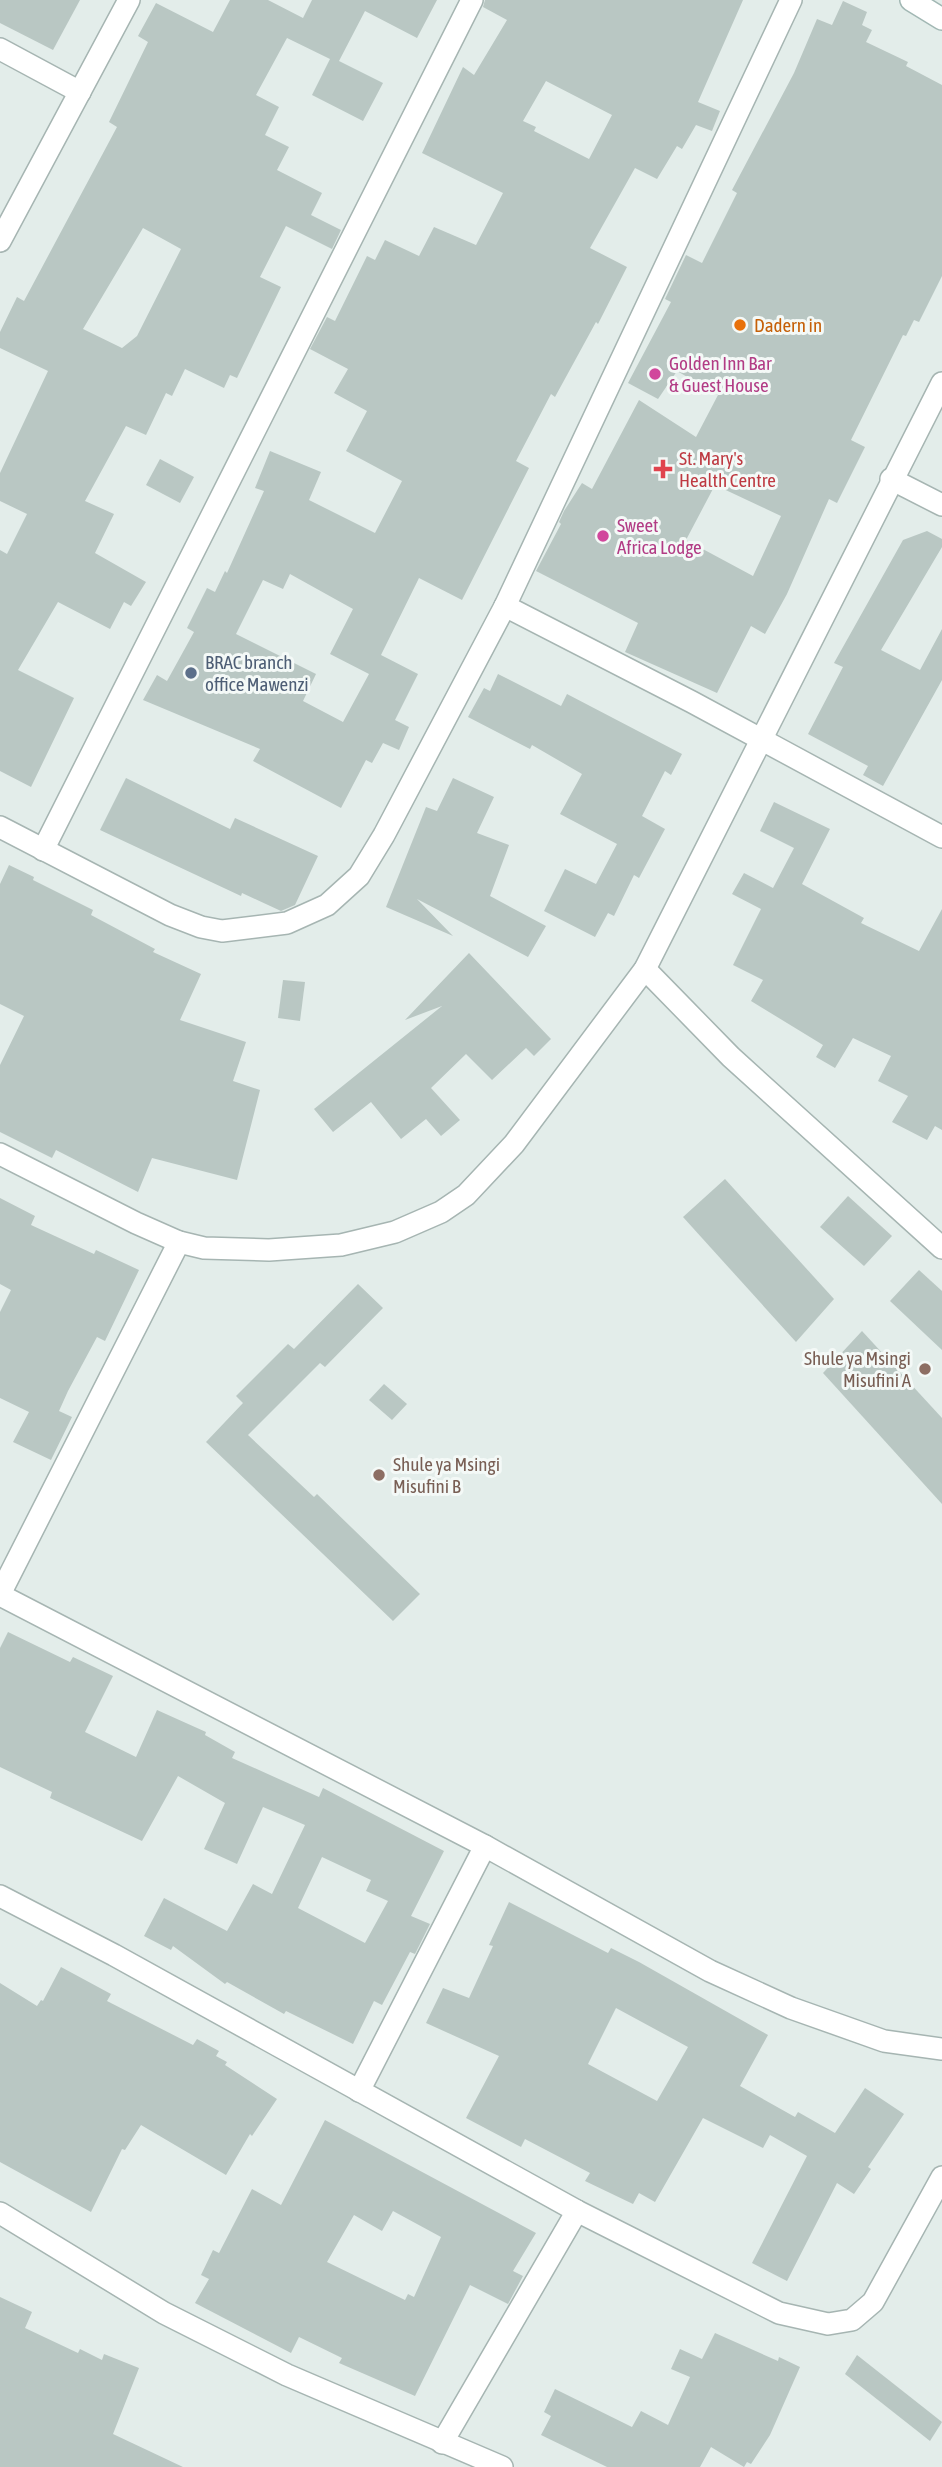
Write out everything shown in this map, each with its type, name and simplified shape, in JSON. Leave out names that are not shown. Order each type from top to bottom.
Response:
[{"type":"street","points":[[0,241],[129,0]]},
{"type":"street","points":[[43,850],[472,0]]},
{"type":"street","points":[[0,827],[170,915],[201,927],[222,931],[288,923],[327,905],[359,876],[384,835],[505,606],[791,0]]},
{"type":"street","points":[[911,0],[942,19]]},
{"type":"street","points":[[0,49],[80,92]]},
{"type":"street","points":[[0,1154],[179,1242],[229,1250],[341,1245],[395,1232],[442,1212],[478,1184],[514,1144],[645,970],[759,738],[942,383]]},
{"type":"street","points":[[891,479],[942,505]]},
{"type":"street","points":[[505,606],[942,837]]},
{"type":"street","points":[[645,970],[731,1057],[942,1248]]},
{"type":"street","points":[[179,1242],[0,1594],[485,1846],[710,1971],[791,2008],[884,2041],[942,2049]]},
{"type":"street","points":[[359,2091],[485,1846]]},
{"type":"street","points":[[0,1896],[577,2211],[779,2313],[828,2324],[852,2320],[873,2302],[942,2177]]},
{"type":"street","points":[[442,2443],[577,2211]]},
{"type":"street","points":[[0,2213],[164,2313],[288,2375],[502,2467]]},
{"type":"building","points":[[0,0],[80,0],[53,50],[0,23]]},
{"type":"building","points":[[230,0],[268,0],[303,18],[312,0],[437,0],[417,38],[365,11],[339,61],[383,83],[363,121],[312,95],[330,59],[287,38],[256,95],[279,107],[265,135],[289,147],[277,170],[322,193],[311,215],[341,230],[332,249],[286,226],[260,277],[281,287],[237,378],[230,375],[224,388],[185,369],[172,396],[166,393],[146,435],[126,426],[85,501],[114,514],[95,553],[146,582],[131,606],[124,602],[110,629],[58,602],[18,670],[74,698],[31,787],[0,771],[0,550],[7,554],[27,514],[0,501],[0,473],[48,371],[0,348],[0,332],[17,297],[24,301],[117,127],[109,122],[148,42],[138,36],[156,3],[213,32]],"holes":[[[143,228],[181,249],[137,336],[122,348],[83,329]]]},
{"type":"building","points":[[485,0],[743,0],[698,102],[720,111],[712,131],[696,125],[682,149],[677,146],[657,179],[635,168],[590,248],[627,267],[598,324],[596,322],[555,397],[551,394],[516,461],[529,468],[462,600],[419,578],[381,655],[418,674],[395,720],[409,727],[399,750],[383,743],[372,763],[366,760],[341,808],[253,761],[260,749],[143,700],[157,675],[167,681],[194,632],[187,628],[207,588],[215,592],[225,571],[227,573],[264,491],[255,488],[270,451],[321,472],[309,500],[375,533],[402,481],[346,451],[367,411],[334,393],[348,369],[310,349],[327,317],[335,321],[367,256],[375,260],[385,240],[419,256],[434,227],[476,245],[503,193],[422,153],[463,67],[474,75],[507,20],[483,7]],"holes":[[[546,81],[612,115],[589,159],[534,131],[536,127],[523,121]],[[290,574],[353,609],[330,654],[369,674],[343,722],[303,701],[316,674],[236,634],[263,580],[283,589]]]},
{"type":"building","points":[[843,1],[867,12],[862,25],[872,30],[866,42],[908,62],[906,66],[942,85],[942,276],[919,322],[914,320],[906,336],[903,335],[851,440],[865,447],[837,503],[829,499],[787,594],[765,634],[751,626],[717,693],[625,652],[638,623],[536,571],[561,524],[559,522],[564,511],[582,483],[592,489],[639,400],[696,437],[718,395],[677,371],[658,399],[628,383],[671,302],[665,299],[686,255],[702,263],[737,193],[732,190],[794,73],[817,19],[832,25]],"holes":[[[715,485],[781,516],[753,576],[686,540]]]},
{"type":"building","points":[[160,459],[194,477],[180,503],[146,485]]},
{"type":"building","points":[[927,531],[942,539],[942,547],[881,650],[920,670],[942,629],[942,680],[883,786],[863,775],[868,766],[808,734],[843,667],[834,663],[903,540]]},
{"type":"building","points":[[498,674],[561,706],[567,694],[682,754],[671,775],[665,771],[642,816],[665,829],[639,878],[634,875],[614,916],[608,913],[595,937],[544,911],[565,869],[596,884],[617,844],[560,814],[582,774],[532,745],[530,749],[468,717],[484,688],[490,691]]},
{"type":"building","points":[[126,778],[230,829],[235,818],[318,856],[295,905],[281,911],[242,893],[241,896],[100,830]]},
{"type":"building","points":[[453,778],[494,797],[477,833],[509,845],[490,896],[546,926],[528,957],[417,899],[453,936],[386,907],[426,807],[437,811]]},
{"type":"building","points":[[774,802],[830,829],[802,884],[864,918],[861,923],[919,951],[942,909],[942,1130],[935,1126],[927,1140],[892,1122],[908,1096],[878,1081],[891,1056],[853,1038],[835,1068],[816,1057],[823,1045],[751,1001],[763,980],[733,965],[761,909],[732,894],[744,873],[773,888],[794,848],[760,831]]},
{"type":"building","points":[[9,865],[93,910],[91,915],[155,949],[153,952],[201,974],[180,1020],[246,1042],[233,1081],[260,1090],[237,1180],[152,1158],[138,1192],[56,1150],[52,1158],[0,1132],[0,1065],[24,1016],[0,1004],[0,884]]},
{"type":"building","points":[[469,953],[551,1039],[534,1056],[526,1048],[492,1080],[466,1054],[431,1088],[460,1120],[441,1136],[426,1119],[401,1139],[371,1102],[333,1132],[314,1109],[442,1006],[405,1020]]},
{"type":"building","points":[[283,980],[305,982],[300,1021],[278,1018]]},
{"type":"building","points":[[725,1179],[834,1299],[796,1342],[683,1217]]},
{"type":"building","points":[[848,1196],[892,1236],[864,1266],[820,1227]]},
{"type":"building","points":[[0,1198],[35,1216],[31,1225],[94,1254],[96,1250],[139,1270],[105,1341],[97,1337],[68,1391],[59,1411],[72,1417],[51,1460],[13,1442],[29,1412],[0,1398],[0,1312],[11,1290],[0,1284]]},
{"type":"building","points":[[919,1270],[942,1291],[942,1350],[890,1301]]},
{"type":"building","points":[[358,1284],[383,1308],[325,1367],[320,1363],[248,1435],[314,1497],[317,1494],[420,1594],[393,1621],[206,1442],[243,1403],[236,1396],[288,1344],[294,1349]]},
{"type":"building","points":[[862,1331],[942,1418],[942,1504],[823,1373]]},
{"type":"building","points":[[384,1384],[407,1404],[392,1420],[369,1400]]},
{"type":"building","points":[[8,1632],[70,1662],[73,1657],[113,1676],[85,1732],[136,1757],[157,1710],[206,1732],[205,1735],[235,1752],[232,1758],[319,1797],[323,1788],[444,1851],[411,1916],[430,1924],[415,1954],[410,1952],[382,2005],[374,2001],[353,2044],[286,2011],[284,2014],[227,1982],[225,1984],[173,1946],[171,1950],[144,1936],[164,1898],[227,1931],[253,1884],[272,1894],[305,1825],[263,1807],[237,1864],[204,1849],[225,1803],[178,1776],[142,1841],[50,1798],[52,1792],[0,1767],[0,1648]],"holes":[[[322,1857],[371,1880],[366,1891],[388,1901],[365,1943],[298,1908]]]},
{"type":"building","points":[[509,1902],[608,1953],[611,1948],[639,1962],[768,2035],[740,2086],[795,2117],[798,2112],[835,2133],[865,2088],[904,2114],[868,2167],[871,2169],[854,2194],[837,2183],[787,2281],[752,2263],[807,2156],[770,2135],[763,2148],[703,2118],[655,2202],[639,2193],[633,2204],[585,2181],[590,2173],[525,2139],[521,2147],[466,2118],[499,2056],[426,2023],[443,1988],[469,1998],[493,1946],[489,1945]],"holes":[[[616,2008],[688,2047],[657,2101],[588,2064]]]},
{"type":"building","points":[[61,1967],[111,1994],[107,2001],[193,2045],[197,2039],[219,2051],[216,2056],[227,2062],[225,2065],[277,2099],[252,2136],[250,2134],[226,2175],[141,2125],[125,2150],[122,2149],[91,2212],[0,2162],[0,1983],[37,2006],[43,2001]]},
{"type":"building","points":[[325,2120],[536,2233],[513,2271],[523,2276],[508,2304],[470,2285],[415,2396],[339,2363],[342,2358],[299,2337],[291,2353],[195,2303],[209,2279],[201,2275],[213,2250],[219,2253],[252,2189],[281,2205]],"holes":[[[393,2211],[441,2237],[414,2297],[408,2294],[405,2300],[327,2262],[354,2215],[382,2231]]]},
{"type":"building","points":[[0,2297],[32,2312],[25,2328],[78,2353],[80,2349],[102,2360],[104,2354],[139,2368],[113,2434],[183,2467],[0,2467]]},
{"type":"building","points":[[715,2333],[778,2361],[779,2357],[800,2367],[770,2435],[751,2464],[747,2462],[744,2467],[711,2447],[700,2467],[607,2467],[541,2435],[551,2416],[544,2412],[555,2389],[632,2427],[641,2411],[668,2425],[690,2377],[671,2369],[680,2349],[702,2359]]},
{"type":"building","points":[[857,2355],[942,2422],[930,2441],[845,2374]]},
{"type":"place","name":"Dadern in","points":[[740,325]]},
{"type":"place","name":"Golden Inn Bar & Guest House","points":[[655,374]]},
{"type":"place","name":"St. Mary's Health Centre","points":[[663,469]]},
{"type":"place","name":"Sweet Africa Lodge","points":[[603,536]]},
{"type":"place","name":"BRAC branch office Mawenzi","points":[[191,673]]},
{"type":"place","name":"Shule ya Msingi Misufini A","points":[[925,1369]]},
{"type":"place","name":"Shule ya Msingi Misufini B","points":[[379,1475]]}]
